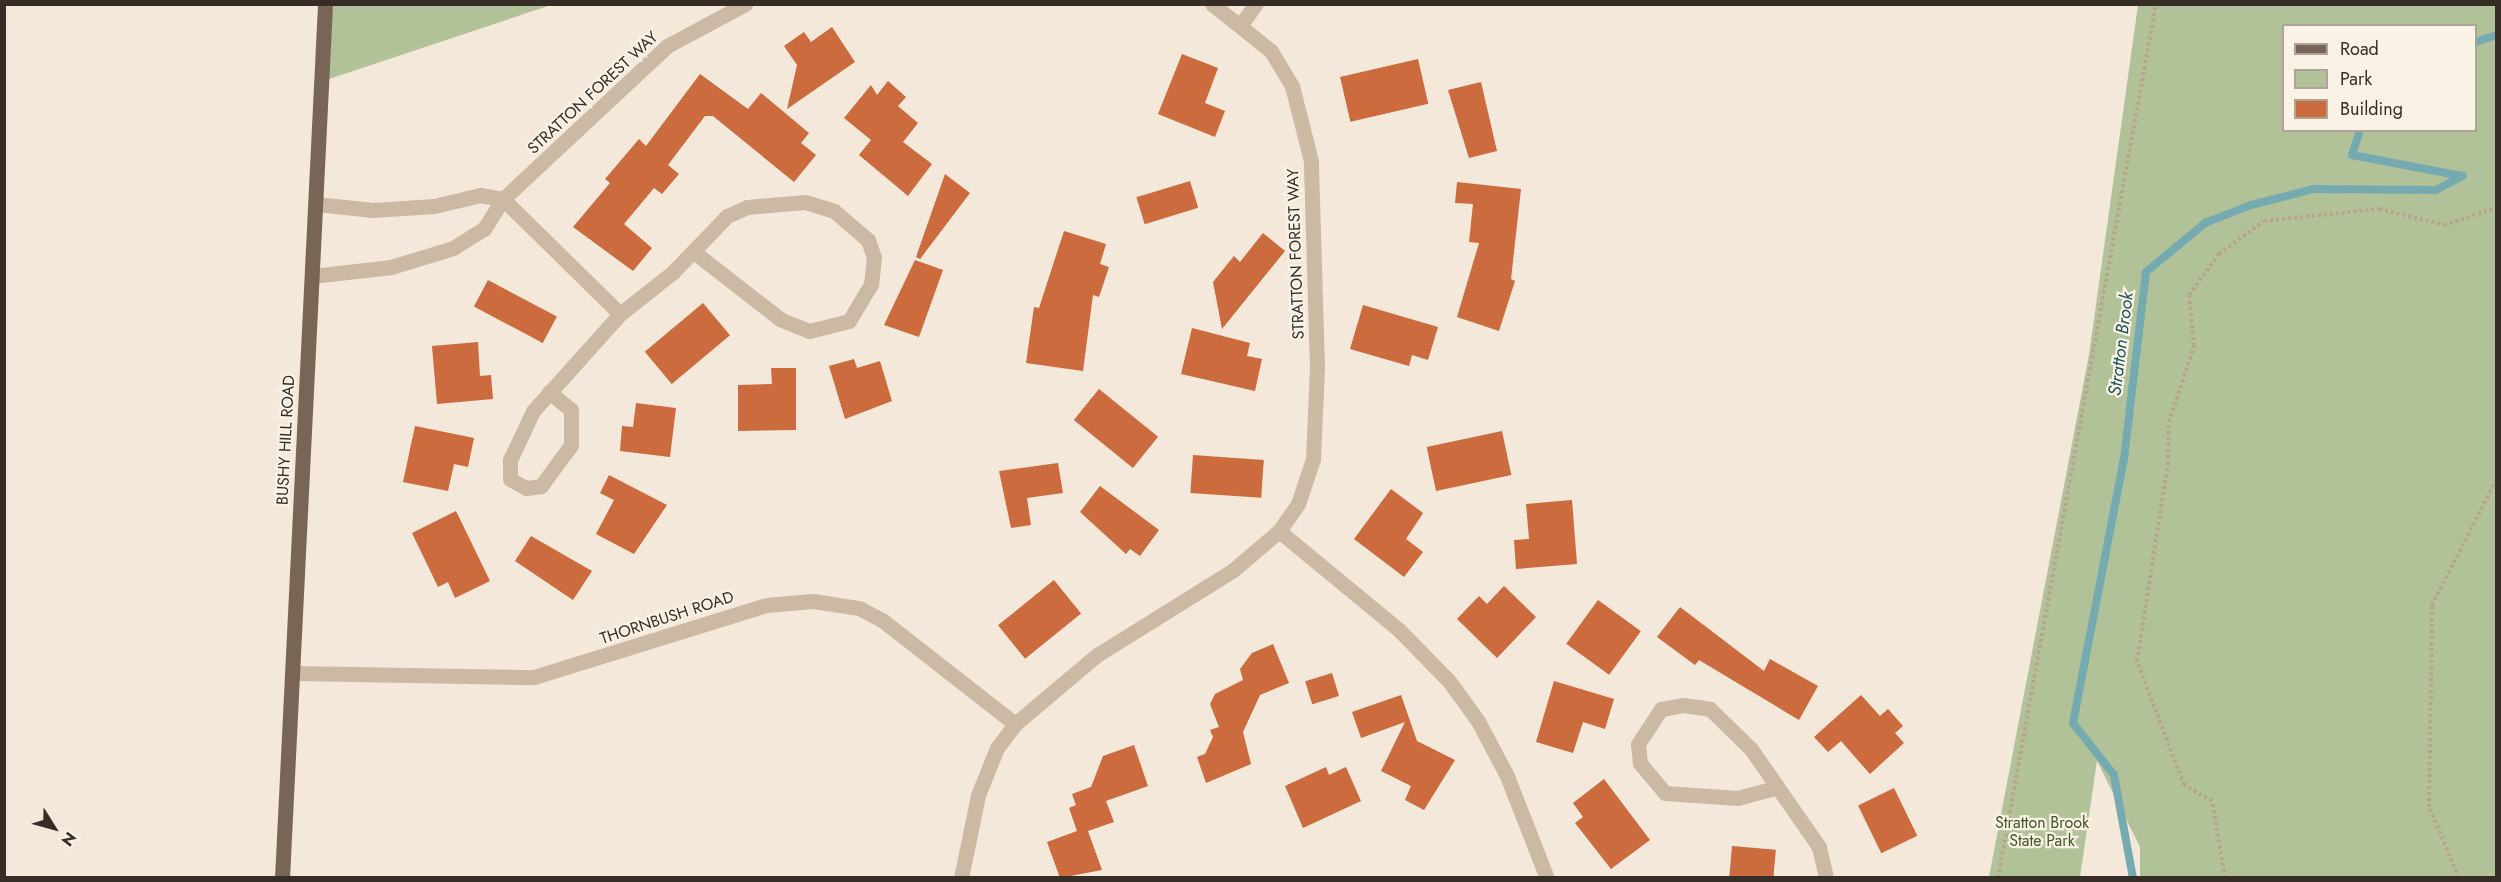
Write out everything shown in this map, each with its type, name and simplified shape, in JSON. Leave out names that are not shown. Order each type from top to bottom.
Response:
[{"type":"main road","name":"BUSHY HILL ROAD","points":[[282,878],[325,4]]},
{"type":"street","name":"STRATTON FOREST WAY","points":[[312,276],[364,272],[453,248],[484,229],[503,200],[667,46],[745,4]]},
{"type":"street","name":"STRATTON FOREST WAY","points":[[961,878],[978,795],[997,748],[1015,724],[1097,655],[1232,570],[1278,531],[1298,504],[1313,459],[1316,216],[1311,161],[1292,86],[1271,51],[1242,23],[1212,4]]},
{"type":"street","points":[[1242,23],[1256,4]]},
{"type":"street","points":[[316,204],[373,210],[434,206],[480,195],[503,200],[620,314]]},
{"type":"street","points":[[549,392],[571,410],[571,445],[541,486],[526,488],[510,479],[510,460],[533,411],[549,392],[620,314],[694,252],[727,216],[747,207],[805,202],[856,224],[874,257],[860,309],[849,321],[809,331],[780,320],[694,252]]},
{"type":"street","points":[[1278,531],[1399,630],[1449,681],[1478,721],[1507,776],[1547,878]]},
{"type":"street","name":"THORNBUSH ROAD","points":[[292,673],[534,677],[758,608],[813,601],[859,608],[882,620],[1015,724]]},
{"type":"street","points":[[1775,788],[1738,798],[1672,796],[1649,778],[1638,744],[1661,710],[1683,705],[1710,709],[1751,749],[1775,788],[1819,847],[1826,878]]},
{"type":"path","points":[[1998,878],[2156,4]]},
{"type":"path","points":[[2225,878],[2212,801],[2184,785],[2138,661],[2166,485],[2169,422],[2194,346],[2189,295],[2219,254],[2264,221],[2379,209],[2444,225],[2496,208]]},
{"type":"path","points":[[2459,878],[2429,807],[2432,605],[2496,480]]},
{"type":"green space","points":[[333,5],[551,5],[326,80]]},
{"type":"green space","name":"Stratton Brook State Park","points":[[2138,5],[2496,5],[2496,877],[2140,877],[2140,847],[2097,761],[2080,877],[1989,877],[2089,355]]},
{"type":"building","points":[[832,27],[855,62],[787,109],[797,65],[784,46],[804,32],[811,42]]},
{"type":"building","points":[[1182,54],[1218,68],[1205,103],[1225,111],[1215,137],[1158,114]]},
{"type":"building","points":[[1418,59],[1428,104],[1350,122],[1340,77]]},
{"type":"building","points":[[700,74],[748,109],[761,93],[809,133],[801,143],[816,155],[794,182],[713,116],[705,116],[668,165],[679,174],[662,194],[654,188],[624,224],[652,248],[633,271],[573,227],[610,183],[605,179],[639,139],[646,146]]},
{"type":"building","points":[[888,81],[906,97],[898,106],[918,123],[903,142],[932,164],[908,196],[859,155],[871,140],[844,118],[871,85],[877,95]]},
{"type":"building","points":[[1481,82],[1497,151],[1469,158],[1448,90]]},
{"type":"building","points":[[945,174],[970,193],[920,259],[916,257]]},
{"type":"building","points":[[1190,181],[1198,208],[1145,224],[1136,197]]},
{"type":"building","points":[[1457,182],[1521,189],[1511,279],[1515,281],[1499,331],[1457,317],[1479,243],[1469,242],[1473,204],[1455,203]]},
{"type":"building","points":[[1064,231],[1106,244],[1100,264],[1109,267],[1099,297],[1093,295],[1083,371],[1026,363],[1034,307],[1039,308]]},
{"type":"building","points":[[1263,233],[1285,251],[1222,329],[1213,282],[1234,256],[1240,262]]},
{"type":"building","points":[[915,260],[943,270],[919,337],[884,325]]},
{"type":"building","points":[[488,280],[557,317],[543,343],[474,306]]},
{"type":"building","points":[[703,303],[730,335],[672,384],[645,352]]},
{"type":"building","points":[[1363,305],[1438,327],[1428,360],[1412,355],[1409,366],[1350,349]]},
{"type":"building","points":[[1192,328],[1250,343],[1247,356],[1262,359],[1255,391],[1181,374]]},
{"type":"building","points":[[478,342],[480,376],[491,375],[493,399],[437,404],[432,346]]},
{"type":"building","points":[[854,359],[857,368],[880,361],[892,401],[845,419],[829,366]]},
{"type":"building","points":[[771,368],[796,368],[796,430],[738,431],[738,385],[772,384]]},
{"type":"building","points":[[1099,389],[1158,437],[1133,468],[1074,420]]},
{"type":"building","points":[[636,403],[676,408],[670,457],[620,451],[622,426],[633,427]]},
{"type":"building","points":[[415,426],[474,438],[468,467],[454,464],[448,491],[403,482]]},
{"type":"building","points":[[1502,431],[1511,475],[1436,491],[1427,447]]},
{"type":"building","points":[[1193,455],[1264,460],[1261,498],[1190,493]]},
{"type":"building","points":[[1058,463],[1063,493],[1027,498],[1031,525],[1011,528],[999,471]]},
{"type":"building","points":[[609,475],[667,505],[634,554],[596,534],[614,500],[600,493]]},
{"type":"building","points":[[1100,486],[1159,530],[1140,556],[1130,549],[1126,554],[1080,512]]},
{"type":"building","points":[[1391,489],[1423,513],[1406,539],[1423,552],[1404,577],[1354,539]]},
{"type":"building","points":[[1572,500],[1577,564],[1516,569],[1514,540],[1529,539],[1526,504]]},
{"type":"building","points":[[456,511],[490,581],[455,598],[448,582],[438,587],[412,533]]},
{"type":"building","points":[[531,536],[592,571],[573,600],[515,561]]},
{"type":"building","points":[[1054,580],[1081,613],[1025,659],[998,625]]},
{"type":"building","points":[[1504,586],[1536,617],[1497,658],[1457,619],[1479,596],[1487,604]]},
{"type":"building","points":[[1598,600],[1641,631],[1609,675],[1566,644]]},
{"type":"building","points":[[1680,607],[1764,671],[1770,659],[1818,686],[1799,720],[1699,660],[1695,665],[1657,637]]},
{"type":"building","points":[[1273,644],[1289,683],[1260,695],[1243,732],[1251,764],[1206,783],[1197,757],[1205,754],[1213,737],[1210,730],[1219,727],[1210,704],[1215,694],[1243,680],[1240,669],[1252,653]]},
{"type":"building","points":[[1332,673],[1339,696],[1312,704],[1305,681]]},
{"type":"building","points":[[1554,681],[1614,699],[1605,729],[1583,722],[1573,753],[1536,742]]},
{"type":"building","points":[[1401,695],[1417,741],[1455,760],[1424,810],[1405,800],[1411,786],[1381,771],[1405,722],[1361,738],[1352,712]]},
{"type":"building","points":[[1861,695],[1880,716],[1888,709],[1903,726],[1895,733],[1904,743],[1870,774],[1841,741],[1828,752],[1814,737]]},
{"type":"building","points":[[1134,745],[1148,786],[1106,801],[1114,822],[1088,831],[1102,870],[1060,878],[1047,842],[1077,831],[1069,808],[1076,805],[1072,794],[1091,787],[1103,756]]},
{"type":"building","points":[[1326,767],[1329,775],[1346,767],[1361,801],[1303,828],[1285,786]]},
{"type":"building","points":[[1604,779],[1650,840],[1611,869],[1575,823],[1583,817],[1573,803]]},
{"type":"building","points":[[1894,788],[1917,836],[1881,853],[1858,806]]},
{"type":"building","points":[[1732,846],[1776,850],[1773,878],[1729,878]]},
{"type":"waterway","name":"Stratton Brook","points":[[2477,42],[2496,35]]},
{"type":"waterway","name":"Stratton Brook","points":[[2133,878],[2114,775],[2073,723],[2124,459],[2146,272],[2205,223],[2251,205],[2314,189],[2436,190],[2462,176],[2352,155],[2359,132]]}]
